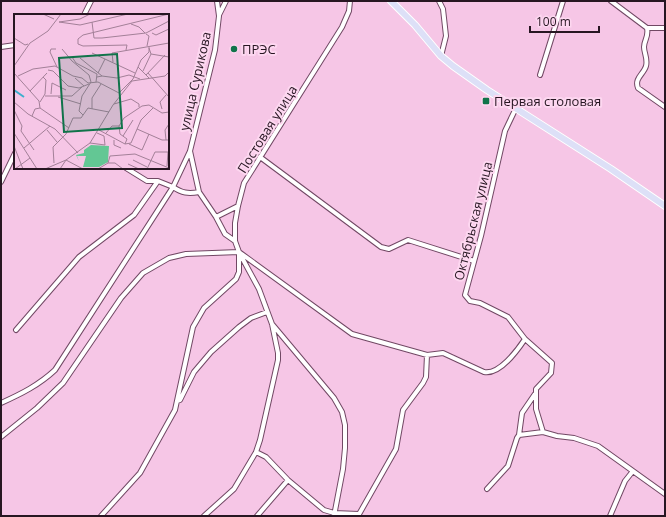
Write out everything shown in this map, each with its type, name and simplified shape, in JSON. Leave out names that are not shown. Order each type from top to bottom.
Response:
[{"type":"main road","points":[[391,1],[415,25],[441,56],[487,90],[611,169],[665,206]]},
{"type":"street","points":[[84,14],[91,1]]},
{"type":"street","name":"улица Сурикова","points":[[190,151],[215,50],[219,16],[217,1]]},
{"type":"street","name":"улица Сурикова","points":[[219,16],[226,1]]},
{"type":"street","points":[[439,1],[443,9],[446,36],[441,56]]},
{"type":"street","points":[[540,75],[563,1]]},
{"type":"street","points":[[611,1],[647,28],[665,28]]},
{"type":"street","name":"Постовая улица","points":[[102,516],[140,473],[175,410],[193,327],[204,308],[236,279],[239,272],[239,252],[235,241],[235,223],[244,183],[342,27],[351,2]]},
{"type":"street","points":[[647,28],[648,37],[644,46],[646,66],[637,81],[637,85],[638,88],[665,107]]},
{"type":"street","points":[[1,47],[14,45]]},
{"type":"street","name":"Октябрьская улица","points":[[516,108],[505,131],[482,236],[465,295],[470,301],[480,303],[508,317],[525,339],[552,363],[551,373],[536,388],[536,394]]},
{"type":"street","points":[[1,404],[43,381],[55,370],[172,187],[190,151]]},
{"type":"street","points":[[190,151],[198,192],[216,217],[225,234],[235,241]]},
{"type":"street","points":[[1,182],[14,155]]},
{"type":"street","points":[[260,157],[381,247],[389,249],[408,240],[474,260]]},
{"type":"street","points":[[128,169],[148,181],[158,182],[172,187],[182,193],[189,194],[198,192]]},
{"type":"street","points":[[16,330],[79,257],[134,215],[158,182]]},
{"type":"street","points":[[216,217],[238,206]]},
{"type":"street","points":[[204,516],[234,489],[256,452],[278,360],[272,324],[259,289],[239,252]]},
{"type":"street","points":[[1,437],[37,408],[64,383],[121,298],[143,273],[169,258],[186,254],[239,252],[352,334],[427,355],[443,353],[484,372],[493,372],[501,366],[517,350],[525,339]]},
{"type":"street","name":"Постовая улица","points":[[177,401],[180,400],[194,372],[211,352],[251,318],[267,312]]},
{"type":"street","points":[[272,324],[334,398],[342,412],[345,425],[345,448],[343,469],[334,514]]},
{"type":"street","points":[[256,452],[266,457],[288,480],[324,510],[334,514],[359,515],[396,449],[403,410],[426,377],[427,355]]},
{"type":"street","points":[[536,394],[536,409],[543,432]]},
{"type":"street","points":[[487,489],[508,466],[519,435],[522,413],[536,394]]},
{"type":"street","points":[[519,435],[543,432],[557,436],[574,438],[598,446],[665,494]]},
{"type":"street","points":[[610,516],[625,481],[633,471]]},
{"type":"street","points":[[257,516],[288,480]]},
{"type":"place","name":"ПРЭС","points":[[234,49]]},
{"type":"place","name":"Первая столовая","points":[[486,101]]}]
